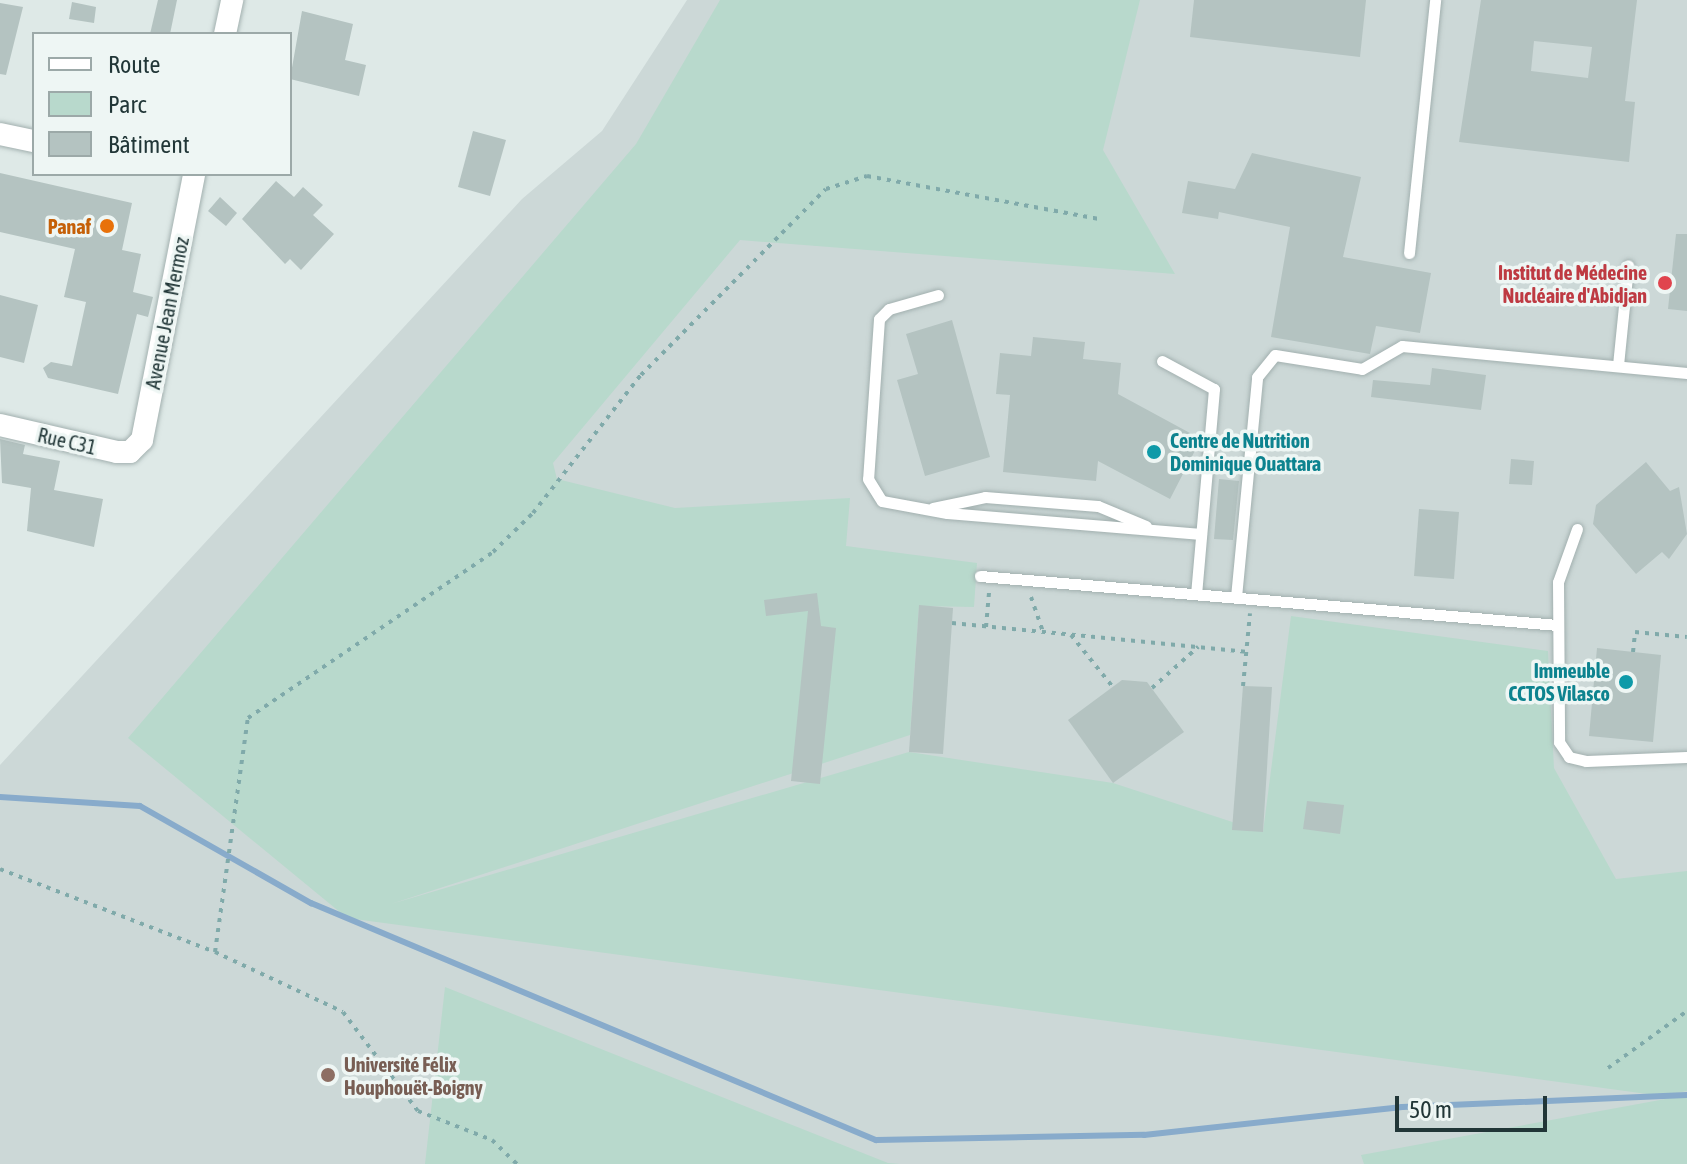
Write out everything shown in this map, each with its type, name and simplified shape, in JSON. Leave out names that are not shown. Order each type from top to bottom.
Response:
[{"type":"street","points":[[225,32],[232,0]]},
{"type":"street","points":[[0,134],[32,141]]},
{"type":"street","name":"Avenue Jean Mermoz","points":[[134,449],[142,440],[188,176]]},
{"type":"street","name":"Rue C31","points":[[0,425],[117,452],[134,449]]},
{"type":"lane","points":[[1409,253],[1435,0]]},
{"type":"lane","points":[[1618,365],[1628,266]]},
{"type":"lane","points":[[938,295],[889,309],[877,334],[868,479],[882,501],[921,511],[1201,534]]},
{"type":"lane","points":[[1236,597],[1257,377],[1275,355],[1362,369],[1402,346],[1687,373]]},
{"type":"lane","points":[[1162,361],[1214,389],[1196,593]]},
{"type":"lane","points":[[921,511],[985,497],[1098,506],[1154,530]]},
{"type":"lane","points":[[1577,529],[1562,557],[1558,625],[1559,742],[1569,757],[1616,764],[1686,756],[1687,747]]},
{"type":"lane","points":[[985,576],[1558,625]]},
{"type":"path","points":[[215,952],[248,718],[493,552],[533,513],[641,375],[826,189],[867,176],[1099,219]]},
{"type":"path","points":[[985,576],[986,627]]},
{"type":"path","points":[[1026,580],[1043,632]]},
{"type":"path","points":[[1243,686],[1251,599]]},
{"type":"path","points":[[952,623],[1246,652]]},
{"type":"path","points":[[1633,652],[1635,632],[1687,637]]},
{"type":"path","points":[[1071,635],[1113,687]]},
{"type":"path","points":[[1152,688],[1198,647]]},
{"type":"path","points":[[0,869],[215,952],[343,1012],[418,1111],[492,1140],[517,1164]]},
{"type":"path","points":[[1608,1068],[1687,1011]]},
{"type":"shaded area","points":[[687,0],[1687,0],[1687,1164],[0,1164],[0,765],[522,199],[602,131]]},
{"type":"green space","points":[[720,0],[1140,0],[1103,150],[1175,274],[740,240],[553,463],[557,479],[675,508],[850,498],[846,546],[977,563],[974,607],[919,606],[910,735],[391,904],[909,752],[1113,783],[1263,832],[1291,616],[1548,651],[1554,768],[1616,879],[1687,871],[1687,1091],[1662,1096],[347,918],[128,738],[636,144]]},
{"type":"green space","points":[[445,987],[888,1163],[900,1164],[425,1164]]},
{"type":"green space","points":[[1687,1095],[1687,1164],[1364,1164],[1361,1155]]},
{"type":"building","points":[[158,0],[177,0],[170,32],[150,32]]},
{"type":"building","points":[[1194,0],[1366,0],[1360,57],[1190,37]]},
{"type":"building","points":[[1481,0],[1637,0],[1625,101],[1635,102],[1629,162],[1459,142]],"holes":[[[1534,41],[1592,47],[1588,78],[1531,71]]]},
{"type":"building","points":[[72,2],[96,7],[94,23],[69,19]]},
{"type":"building","points":[[0,3],[23,7],[6,75],[0,74]]},
{"type":"building","points":[[302,11],[353,24],[345,60],[366,65],[359,96],[292,79]]},
{"type":"building","points":[[473,131],[506,140],[490,196],[458,187]]},
{"type":"building","points":[[1252,153],[1361,177],[1343,257],[1431,273],[1420,333],[1376,326],[1370,354],[1271,337],[1290,227],[1219,212],[1218,219],[1182,213],[1188,181],[1235,189]]},
{"type":"building","points":[[0,173],[132,203],[122,250],[141,254],[133,292],[153,297],[148,317],[137,314],[118,394],[48,378],[43,368],[51,362],[72,366],[86,302],[64,297],[75,249],[0,232]]},
{"type":"building","points":[[276,181],[294,197],[303,187],[323,205],[313,215],[334,234],[301,270],[290,259],[285,264],[242,219]]},
{"type":"building","points":[[220,197],[237,213],[226,226],[208,211]]},
{"type":"building","points":[[1676,234],[1687,234],[1687,311],[1668,309]]},
{"type":"building","points":[[0,295],[38,305],[24,363],[0,357]]},
{"type":"building","points":[[952,320],[990,457],[925,476],[897,380],[918,374],[906,334]]},
{"type":"building","points":[[1033,337],[1085,342],[1083,359],[1121,363],[1118,394],[1201,439],[1170,499],[1098,461],[1096,481],[1003,472],[1010,395],[996,394],[1000,353],[1031,356]]},
{"type":"building","points":[[1432,368],[1486,375],[1481,410],[1371,397],[1373,380],[1430,385]]},
{"type":"building","points":[[0,439],[25,445],[23,454],[60,461],[54,490],[103,499],[94,547],[27,531],[31,488],[2,483]]},
{"type":"building","points":[[1511,459],[1534,461],[1532,485],[1509,484]]},
{"type":"building","points":[[1646,462],[1670,491],[1679,487],[1687,534],[1669,559],[1662,552],[1636,574],[1593,524],[1596,505]]},
{"type":"building","points":[[1219,479],[1239,481],[1233,540],[1214,539]]},
{"type":"building","points":[[1419,509],[1459,512],[1454,579],[1414,576]]},
{"type":"building","points":[[817,593],[821,626],[836,628],[820,784],[791,781],[808,611],[766,616],[764,600]]},
{"type":"building","points":[[919,605],[953,608],[943,754],[909,752]]},
{"type":"building","name":"Immeuble CCTOS Vilasco","points":[[1597,648],[1661,655],[1653,742],[1589,736]]},
{"type":"building","points":[[1122,680],[1147,682],[1184,732],[1113,783],[1068,720]]},
{"type":"building","points":[[1243,686],[1272,687],[1263,832],[1232,830]]},
{"type":"building","points":[[1307,801],[1344,805],[1340,834],[1303,829]]},
{"type":"waterway","points":[[0,797],[140,806],[311,903],[876,1140],[1144,1135],[1402,1107],[1687,1095]]},
{"type":"place","name":"Panaf","points":[[107,226]]},
{"type":"place","name":"Institut de Médecine Nucléaire d'Abidjan","points":[[1665,283]]},
{"type":"place","name":"Centre de Nutrition Dominique Ouattara","points":[[1154,452]]},
{"type":"place","name":"Immeuble CCTOS Vilasco","points":[[1626,682]]},
{"type":"place","name":"Université Félix Houphouët-Boigny","points":[[328,1075]]}]
